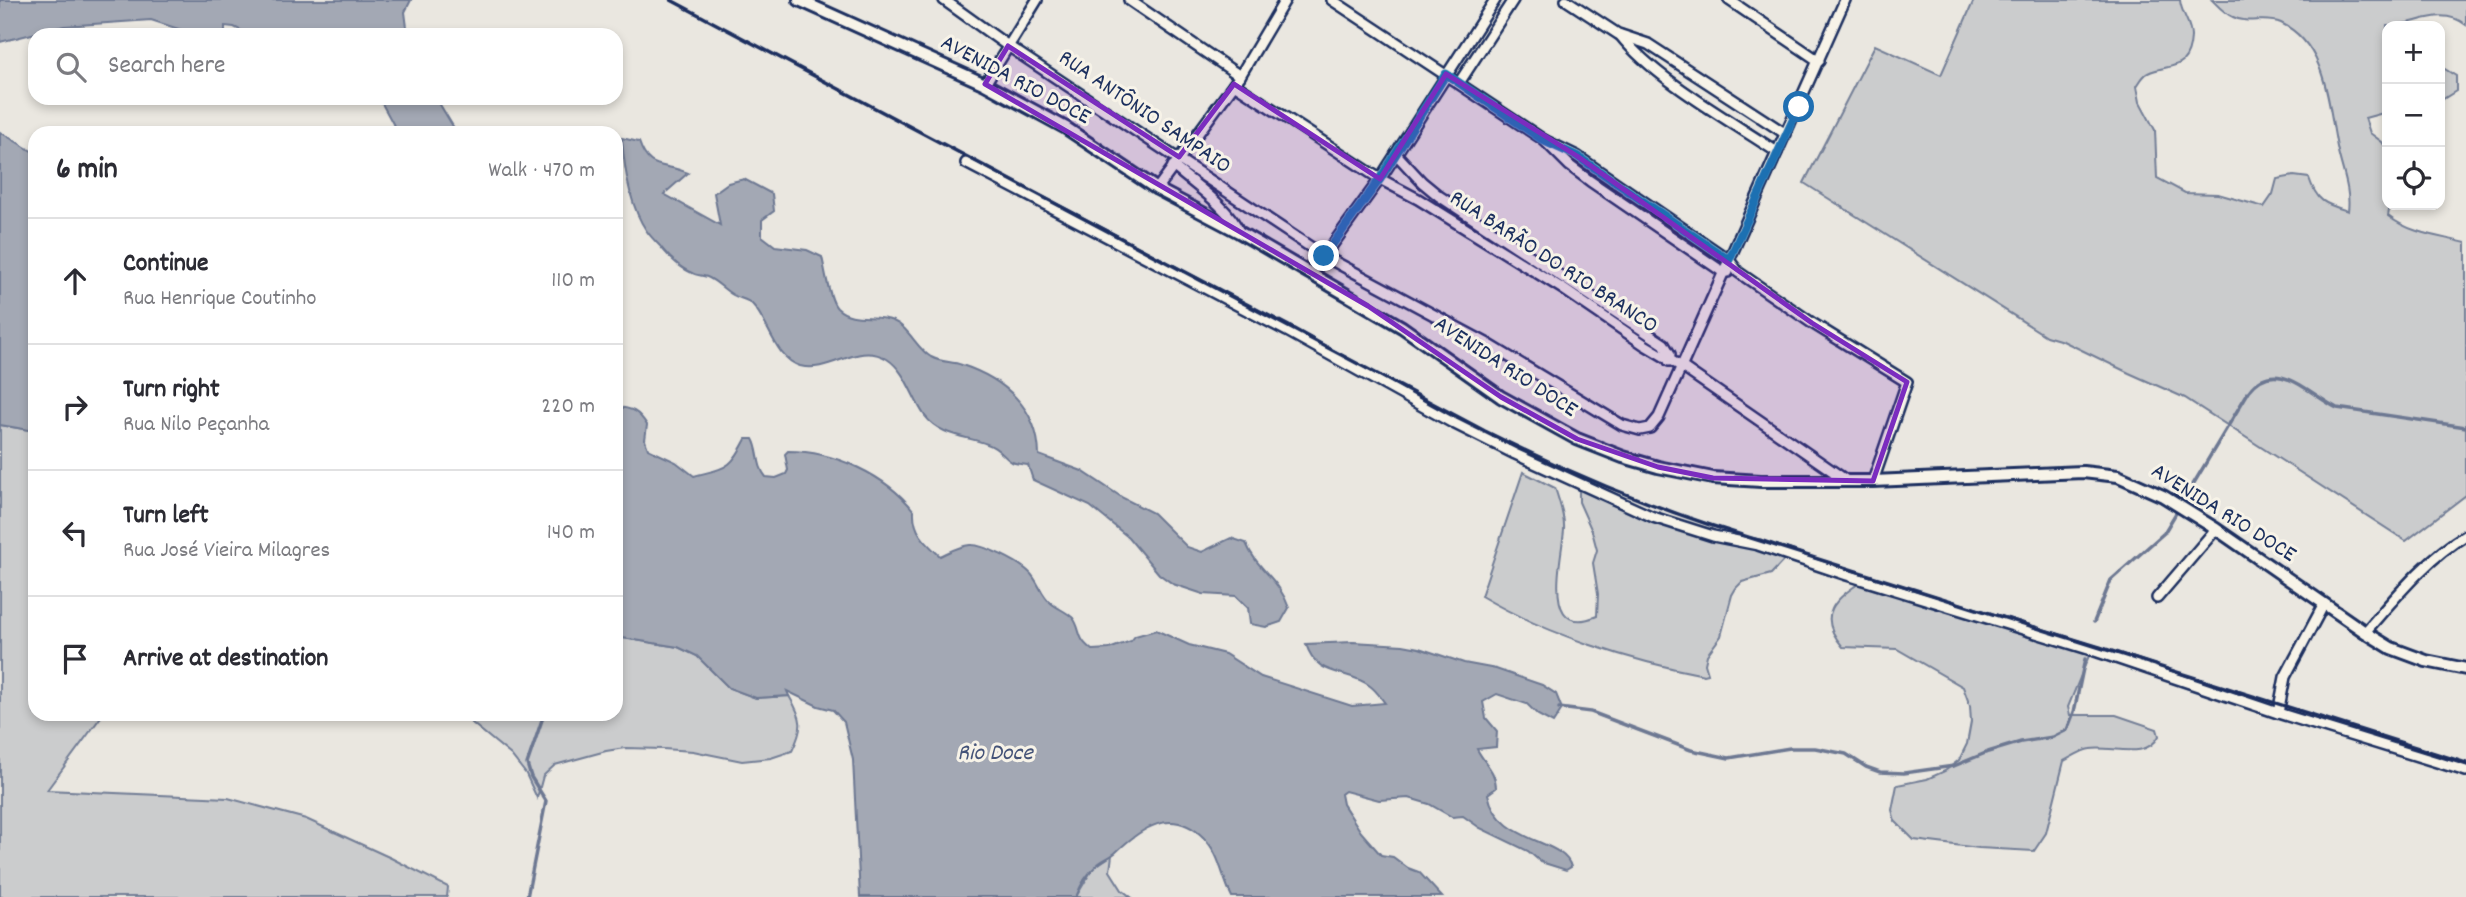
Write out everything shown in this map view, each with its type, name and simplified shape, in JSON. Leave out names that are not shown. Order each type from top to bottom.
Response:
[{"type":"street","name":"RUA ANTÔNIO SAMPAIO","points":[[944,0],[1324,256],[1488,344],[1622,425],[1640,430],[1650,428],[1660,417],[1682,367]]},
{"type":"street","points":[[985,84],[1037,0]]},
{"type":"street","name":"RUA BARÃO DO RIO BRANCO","points":[[1129,0],[1237,80],[1380,179],[1418,199],[1563,289],[1847,481]]},
{"type":"street","points":[[1157,189],[1237,80],[1285,0]]},
{"type":"street","points":[[1332,0],[1544,141],[1590,181],[1723,272],[1738,272]]},
{"type":"street","points":[[1312,273],[1380,179],[1495,0]]},
{"type":"street","points":[[1459,83],[1513,0]]},
{"type":"street","points":[[1566,0],[1618,34],[1648,44],[1786,134]]},
{"type":"street","points":[[1729,0],[1819,61]]},
{"type":"street","points":[[1682,367],[1845,0]]},
{"type":"street","name":"AVENIDA RIO DOCE","points":[[806,2],[985,84],[1066,128],[1157,189],[1312,273],[1402,327],[1501,397],[1577,439],[1623,457],[1713,478],[1873,481],[2083,472],[2137,483],[2216,529],[2391,648],[2426,661],[2466,669]]},
{"type":"street","points":[[1618,34],[1630,48],[1659,72],[1777,152]]},
{"type":"street","points":[[1544,141],[1577,156],[1729,260],[1738,272],[1812,323],[1908,382],[1873,481]]},
{"type":"street","points":[[1396,154],[1439,196],[1664,344],[1670,354],[1669,361]]},
{"type":"street","points":[[966,163],[1287,331],[1462,428],[1653,517],[1713,536],[1758,545],[2466,771]]},
{"type":"street","points":[[1173,166],[1232,219],[1239,232]]},
{"type":"street","points":[[2157,598],[2216,529]]},
{"type":"street","points":[[2365,632],[2410,581],[2466,535]]},
{"type":"street","points":[[2278,713],[2285,677],[2324,604]]},
{"type":"highlighted area","points":[[1008,46],[1179,157],[1234,84],[1380,179],[1446,74],[1577,156],[1812,323],[1907,382],[1873,481],[1713,478],[1658,467],[1577,439],[1501,397],[1368,306],[985,84]]},
{"type":"shaded area","points":[[1974,0],[2180,0],[2191,32],[2186,56],[2177,65],[2146,74],[2137,86],[2140,102],[2155,130],[2157,178],[2185,193],[2218,194],[2264,207],[2273,194],[2277,179],[2294,176],[2309,178],[2315,192],[2323,201],[2348,211],[2347,187],[2323,77],[2308,46],[2296,33],[2281,23],[2239,19],[2227,14],[2212,0],[2466,0],[2466,25],[2447,17],[2382,21],[2382,113],[2365,118],[2370,133],[2382,142],[2382,210],[2389,210],[2388,216],[2416,231],[2466,243],[2466,495],[2406,541],[2185,398],[2063,341],[2046,336],[1804,183],[1875,45],[1941,75]]},
{"type":"shaded area","points":[[2445,69],[2456,76],[2456,91],[2445,98]]},
{"type":"shaded area","points":[[0,425],[28,430],[28,721],[98,721],[47,790],[228,798],[306,819],[448,887],[447,897],[0,897]]},
{"type":"shaded area","points":[[1523,472],[1555,488],[1564,525],[1558,592],[1561,607],[1568,617],[1579,620],[1597,616],[1598,594],[1593,563],[1597,550],[1579,502],[1579,485],[1658,515],[1788,556],[1771,574],[1742,582],[1736,588],[1721,636],[1707,655],[1705,664],[1708,674],[1618,654],[1560,634],[1481,596]]},
{"type":"shaded area","points":[[1864,580],[2091,651],[2068,707],[2070,715],[2116,715],[2157,729],[2159,736],[2146,748],[2090,749],[2064,761],[2046,833],[2034,851],[1914,840],[1895,821],[1892,810],[1897,785],[1927,779],[1945,771],[1959,760],[1967,744],[1971,722],[1970,706],[1963,687],[1897,649],[1843,647],[1830,626],[1832,609],[1837,601]]},
{"type":"shaded area","points":[[623,638],[678,647],[697,656],[729,688],[756,698],[789,696],[800,723],[799,736],[792,751],[771,758],[742,761],[693,751],[625,748],[555,765],[543,776],[537,798],[526,774],[511,755],[470,721],[623,721]]},
{"type":"shaded area","points":[[1112,855],[1110,871],[1122,890],[1131,897],[1076,897],[1093,868]]},
{"type":"water","points":[[0,0],[411,0],[405,12],[407,28],[176,28],[151,20],[28,28],[28,35],[0,42]]},
{"type":"water","points":[[383,105],[440,105],[453,126],[394,126]]},
{"type":"water","points":[[0,132],[28,149],[28,430],[0,425]]},
{"type":"water","points":[[623,138],[639,142],[652,162],[688,173],[664,194],[720,225],[714,193],[728,183],[744,179],[772,194],[774,211],[762,220],[762,236],[775,246],[807,250],[822,257],[830,292],[837,308],[857,317],[893,321],[904,328],[931,357],[962,365],[992,378],[1005,387],[1025,410],[1037,438],[1039,455],[1082,471],[1123,498],[1153,513],[1187,547],[1202,552],[1231,538],[1246,543],[1285,598],[1289,608],[1281,622],[1266,627],[1250,624],[1248,608],[1236,596],[1203,594],[1173,584],[1159,574],[1128,537],[1090,506],[1033,480],[1028,465],[1012,462],[999,450],[938,428],[925,416],[899,370],[887,359],[876,354],[865,354],[822,366],[800,366],[791,362],[778,347],[752,304],[733,295],[711,279],[683,268],[670,258],[640,220],[626,173]]},
{"type":"water","name":"Rio Doce","points":[[623,408],[634,411],[644,420],[647,425],[645,440],[648,449],[676,462],[694,476],[726,466],[736,457],[746,439],[753,439],[766,477],[776,478],[786,474],[788,470],[785,454],[788,451],[841,460],[874,476],[889,486],[914,511],[921,537],[940,556],[962,547],[976,545],[1001,554],[1024,568],[1032,575],[1048,600],[1073,618],[1083,641],[1092,650],[1109,649],[1131,641],[1135,636],[1156,630],[1189,645],[1225,654],[1261,677],[1352,706],[1385,703],[1361,680],[1317,663],[1306,644],[1353,642],[1403,645],[1464,663],[1496,669],[1542,685],[1556,694],[1562,709],[1553,723],[1538,715],[1527,704],[1497,694],[1483,702],[1486,718],[1497,731],[1496,747],[1477,749],[1494,777],[1496,788],[1488,794],[1494,810],[1504,822],[1517,831],[1556,850],[1566,858],[1571,867],[1566,870],[1541,862],[1528,851],[1480,828],[1463,816],[1452,817],[1429,804],[1409,798],[1379,800],[1345,791],[1341,794],[1343,804],[1361,832],[1381,855],[1393,857],[1419,872],[1442,897],[1232,897],[1217,859],[1204,838],[1192,828],[1169,822],[1146,829],[1099,863],[1090,872],[1076,897],[860,897],[853,760],[844,722],[833,710],[787,691],[789,696],[756,698],[729,688],[697,656],[678,647],[623,638]]},
{"type":"waterway","points":[[2094,622],[2111,580],[2164,533],[2249,391],[2259,381],[2282,377],[2337,408],[2466,427]]},
{"type":"waterway","points":[[1559,708],[1591,712],[1691,750],[1729,758],[1790,748],[1815,748],[1846,754],[1866,767],[1880,772],[1904,773],[1954,766],[1988,752],[2021,742],[2053,737],[2067,730],[2074,712],[2085,659]]},
{"type":"waterway","points":[[527,897],[546,801],[531,777],[527,764],[542,721]]},
{"type":"railway","points":[[671,0],[1485,431],[1597,483],[1713,526],[2466,763]]},
{"type":"route","points":[[1324,256],[1380,179],[1446,74],[1544,141],[1577,156],[1729,260],[1799,107]]}]
